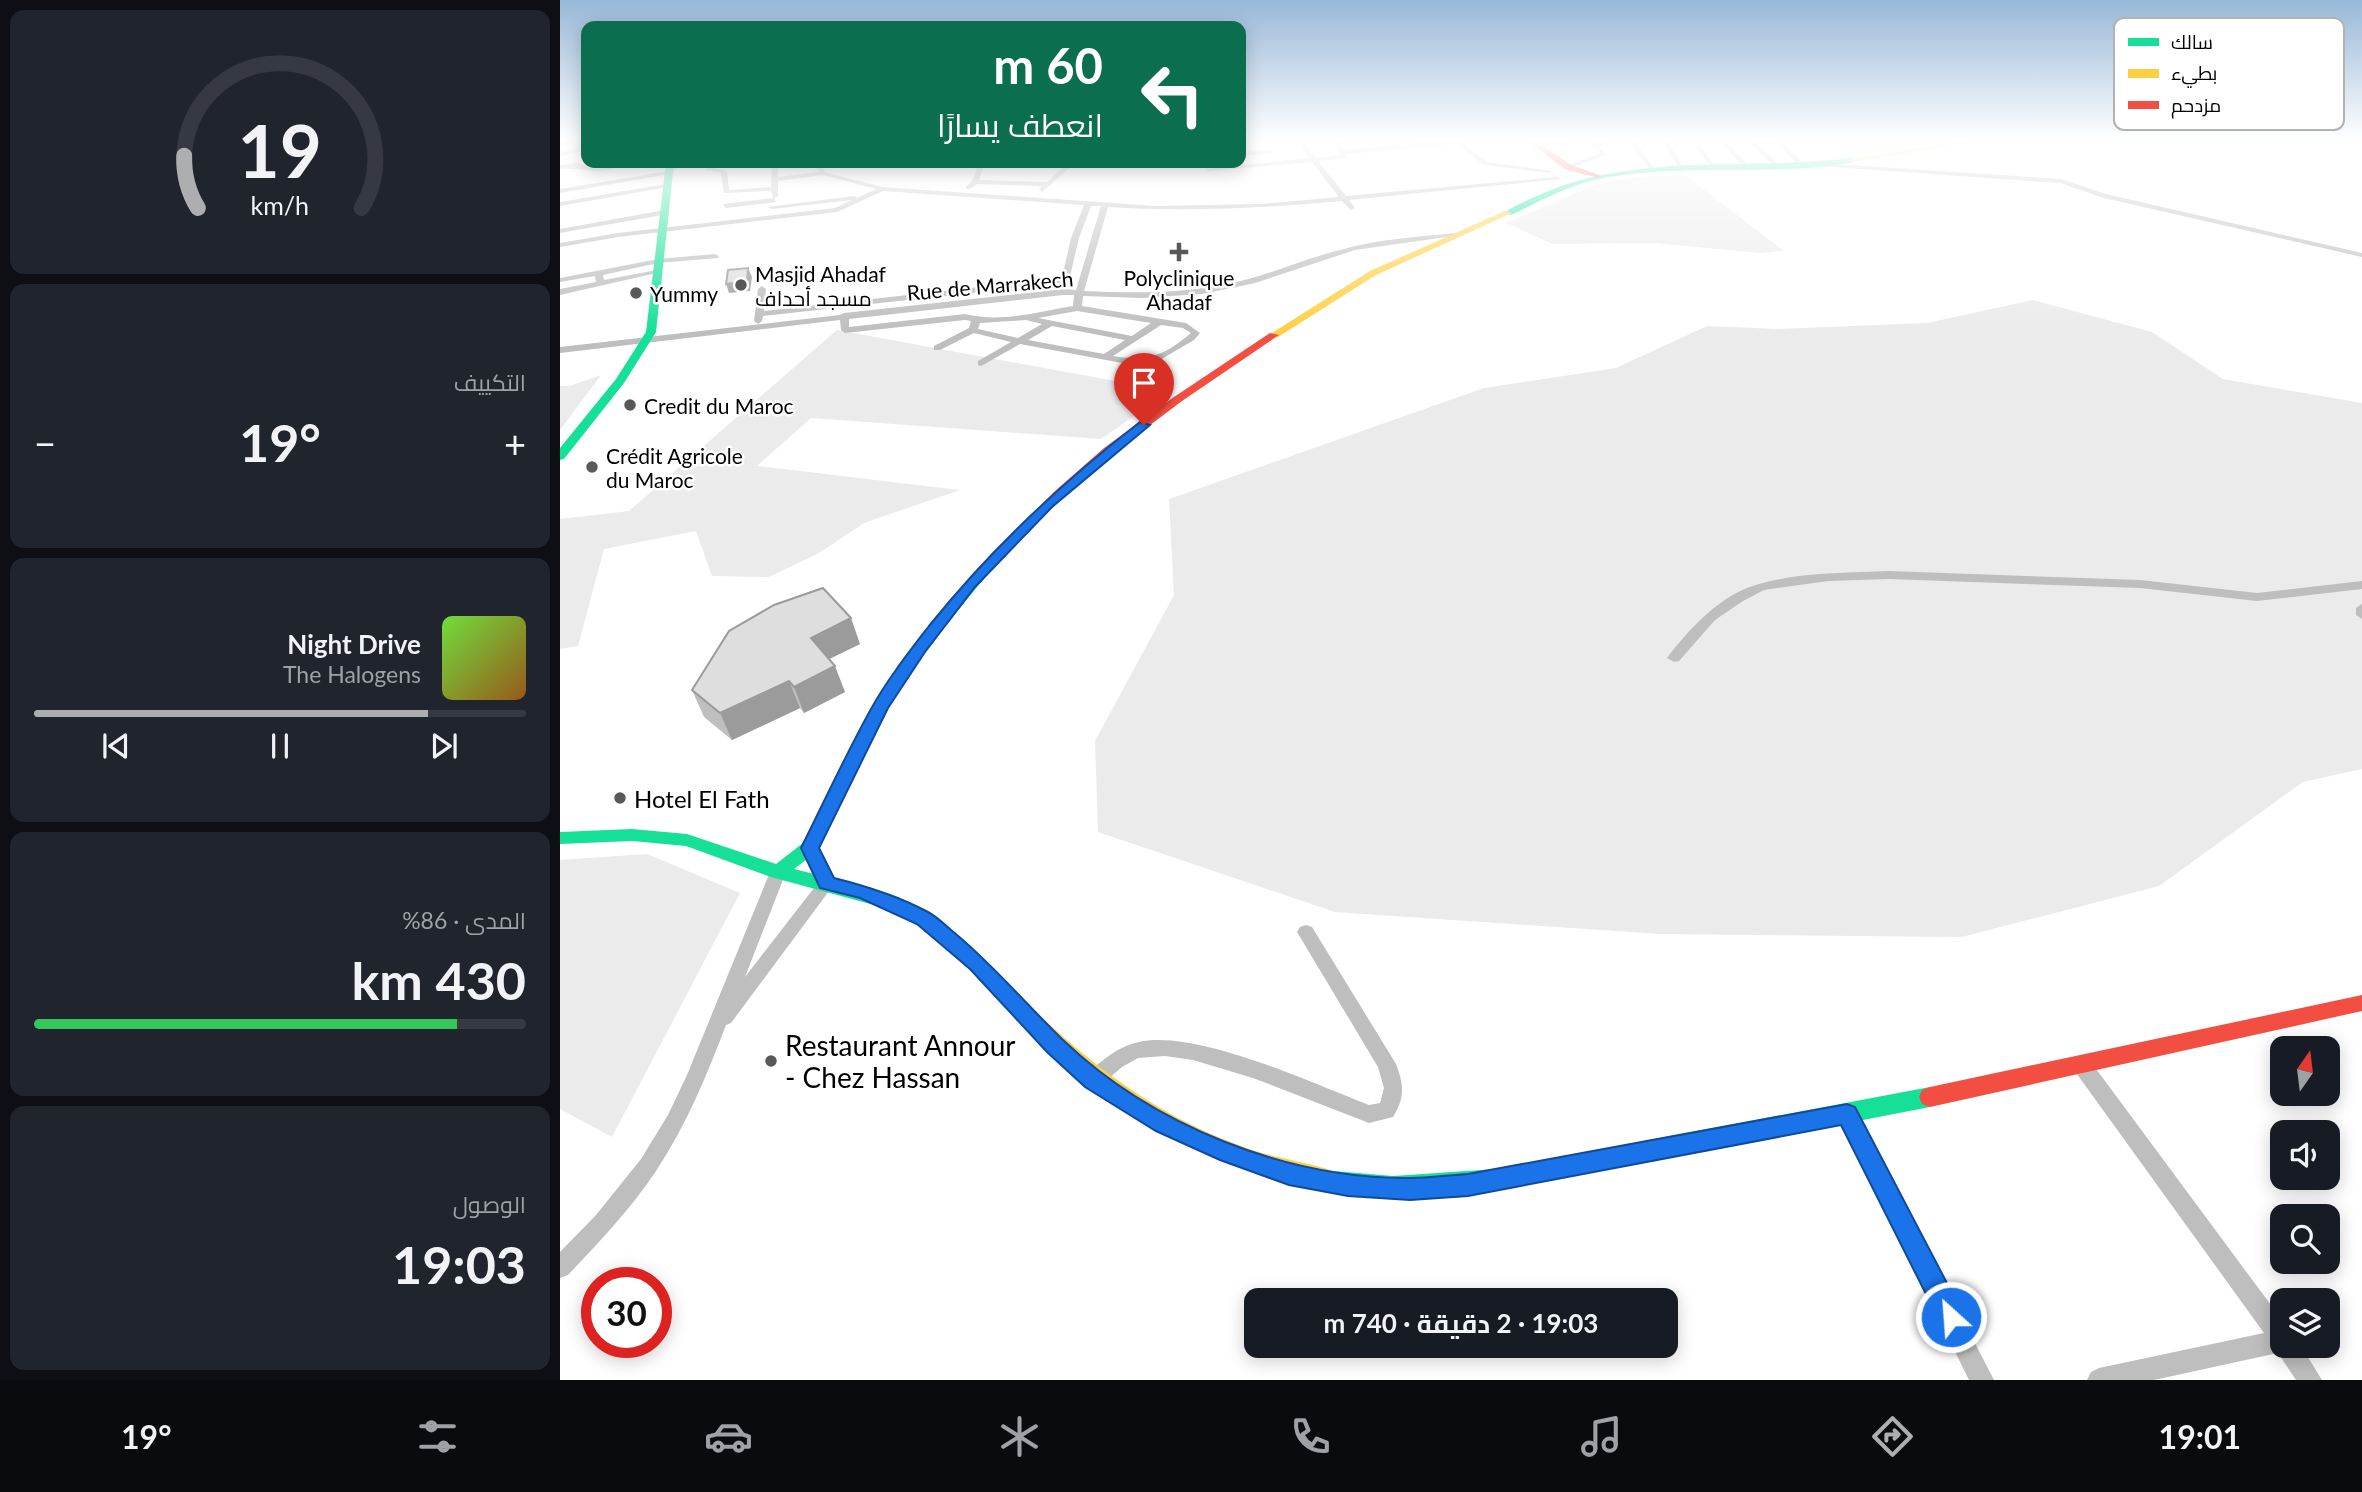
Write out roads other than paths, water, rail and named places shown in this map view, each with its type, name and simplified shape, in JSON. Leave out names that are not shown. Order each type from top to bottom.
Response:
[{"type":"street","points":[[560,456],[620,381],[648,340],[665,203]]},
{"type":"street","points":[[726,206],[780,203]]},
{"type":"street","points":[[560,245],[837,210],[851,203]]},
{"type":"street","points":[[1063,292],[1075,238],[1088,203]]},
{"type":"street","points":[[1091,203],[1211,209],[1277,203]]},
{"type":"street","points":[[1346,203],[1351,208]]},
{"type":"street","points":[[560,1267],[604,1222],[648,1166],[697,1075],[778,872],[810,848],[880,708],[919,649],[970,584],[1048,504],[1133,433],[1278,332],[1373,273],[1456,235],[1512,203]]},
{"type":"street","points":[[2136,203],[2362,256]]},
{"type":"street","points":[[771,218],[773,204]]},
{"type":"street","points":[[1077,308],[1105,205]]},
{"type":"street","points":[[560,231],[664,212]]},
{"type":"street","points":[[612,213],[618,221]]},
{"type":"street","points":[[567,219],[583,241]]},
{"type":"street","name":"Rue de Marrakech","points":[[560,350],[1063,292],[1167,296],[1252,282],[1354,248],[1456,235]]},
{"type":"street","points":[[560,280],[658,267],[715,256]]},
{"type":"street","points":[[560,306],[562,291],[601,284],[658,267]]},
{"type":"street","points":[[598,273],[601,284]]},
{"type":"street","points":[[760,314],[1066,280]]},
{"type":"street","points":[[757,326],[762,289]]},
{"type":"street","points":[[965,317],[974,302]]},
{"type":"street","points":[[981,363],[1077,308]]},
{"type":"street","points":[[844,316],[845,330],[965,317],[974,325],[1019,341],[1105,357],[1153,361],[1196,333],[1186,326],[1077,308],[974,325],[937,348]]},
{"type":"street","points":[[1018,317],[1134,339]]},
{"type":"street","points":[[1105,357],[1159,322]]},
{"type":"street","points":[[1674,658],[1710,617],[1739,598],[1761,587],[1828,578],[1889,575],[2140,584],[2257,597],[2362,585]]},
{"type":"street","points":[[2362,608],[2362,615]]},
{"type":"street","points":[[560,838],[634,835],[676,838],[701,843],[778,872],[865,892],[924,918],[977,963],[1054,1045],[1093,1080],[1164,1124],[1240,1157],[1289,1174],[1348,1185],[1410,1189],[1468,1185],[1847,1114],[2362,1003]]},
{"type":"street","points":[[810,848],[827,883]]},
{"type":"street","points":[[712,1033],[827,883]]},
{"type":"street","points":[[1093,1080],[1119,1058],[1141,1049],[1165,1048],[1197,1053],[1267,1075],[1368,1114],[1386,1111],[1394,1100],[1395,1086],[1386,1064],[1306,932]]},
{"type":"street","points":[[2081,1064],[2270,1324]]},
{"type":"street","points":[[1847,1114],[1982,1380]]},
{"type":"street","points":[[2099,1380],[2270,1343]]},
{"type":"street","points":[[2295,1358],[2310,1380]]},
{"type":"place","name":"Polyclinique Ahadaf","points":[[1179,252]]},
{"type":"place","name":"Masjid Ahadaf مسجد أحداف","points":[[741,285]]},
{"type":"place","name":"Yummy","points":[[636,293]]},
{"type":"place","name":"Credit du Maroc","points":[[630,405]]},
{"type":"place","name":"Crédit Agricole du Maroc","points":[[592,467]]},
{"type":"place","name":"Hotel El Fath","points":[[620,798]]},
{"type":"place","name":"Restaurant Annour - Chez Hassan","points":[[771,1061]]}]
